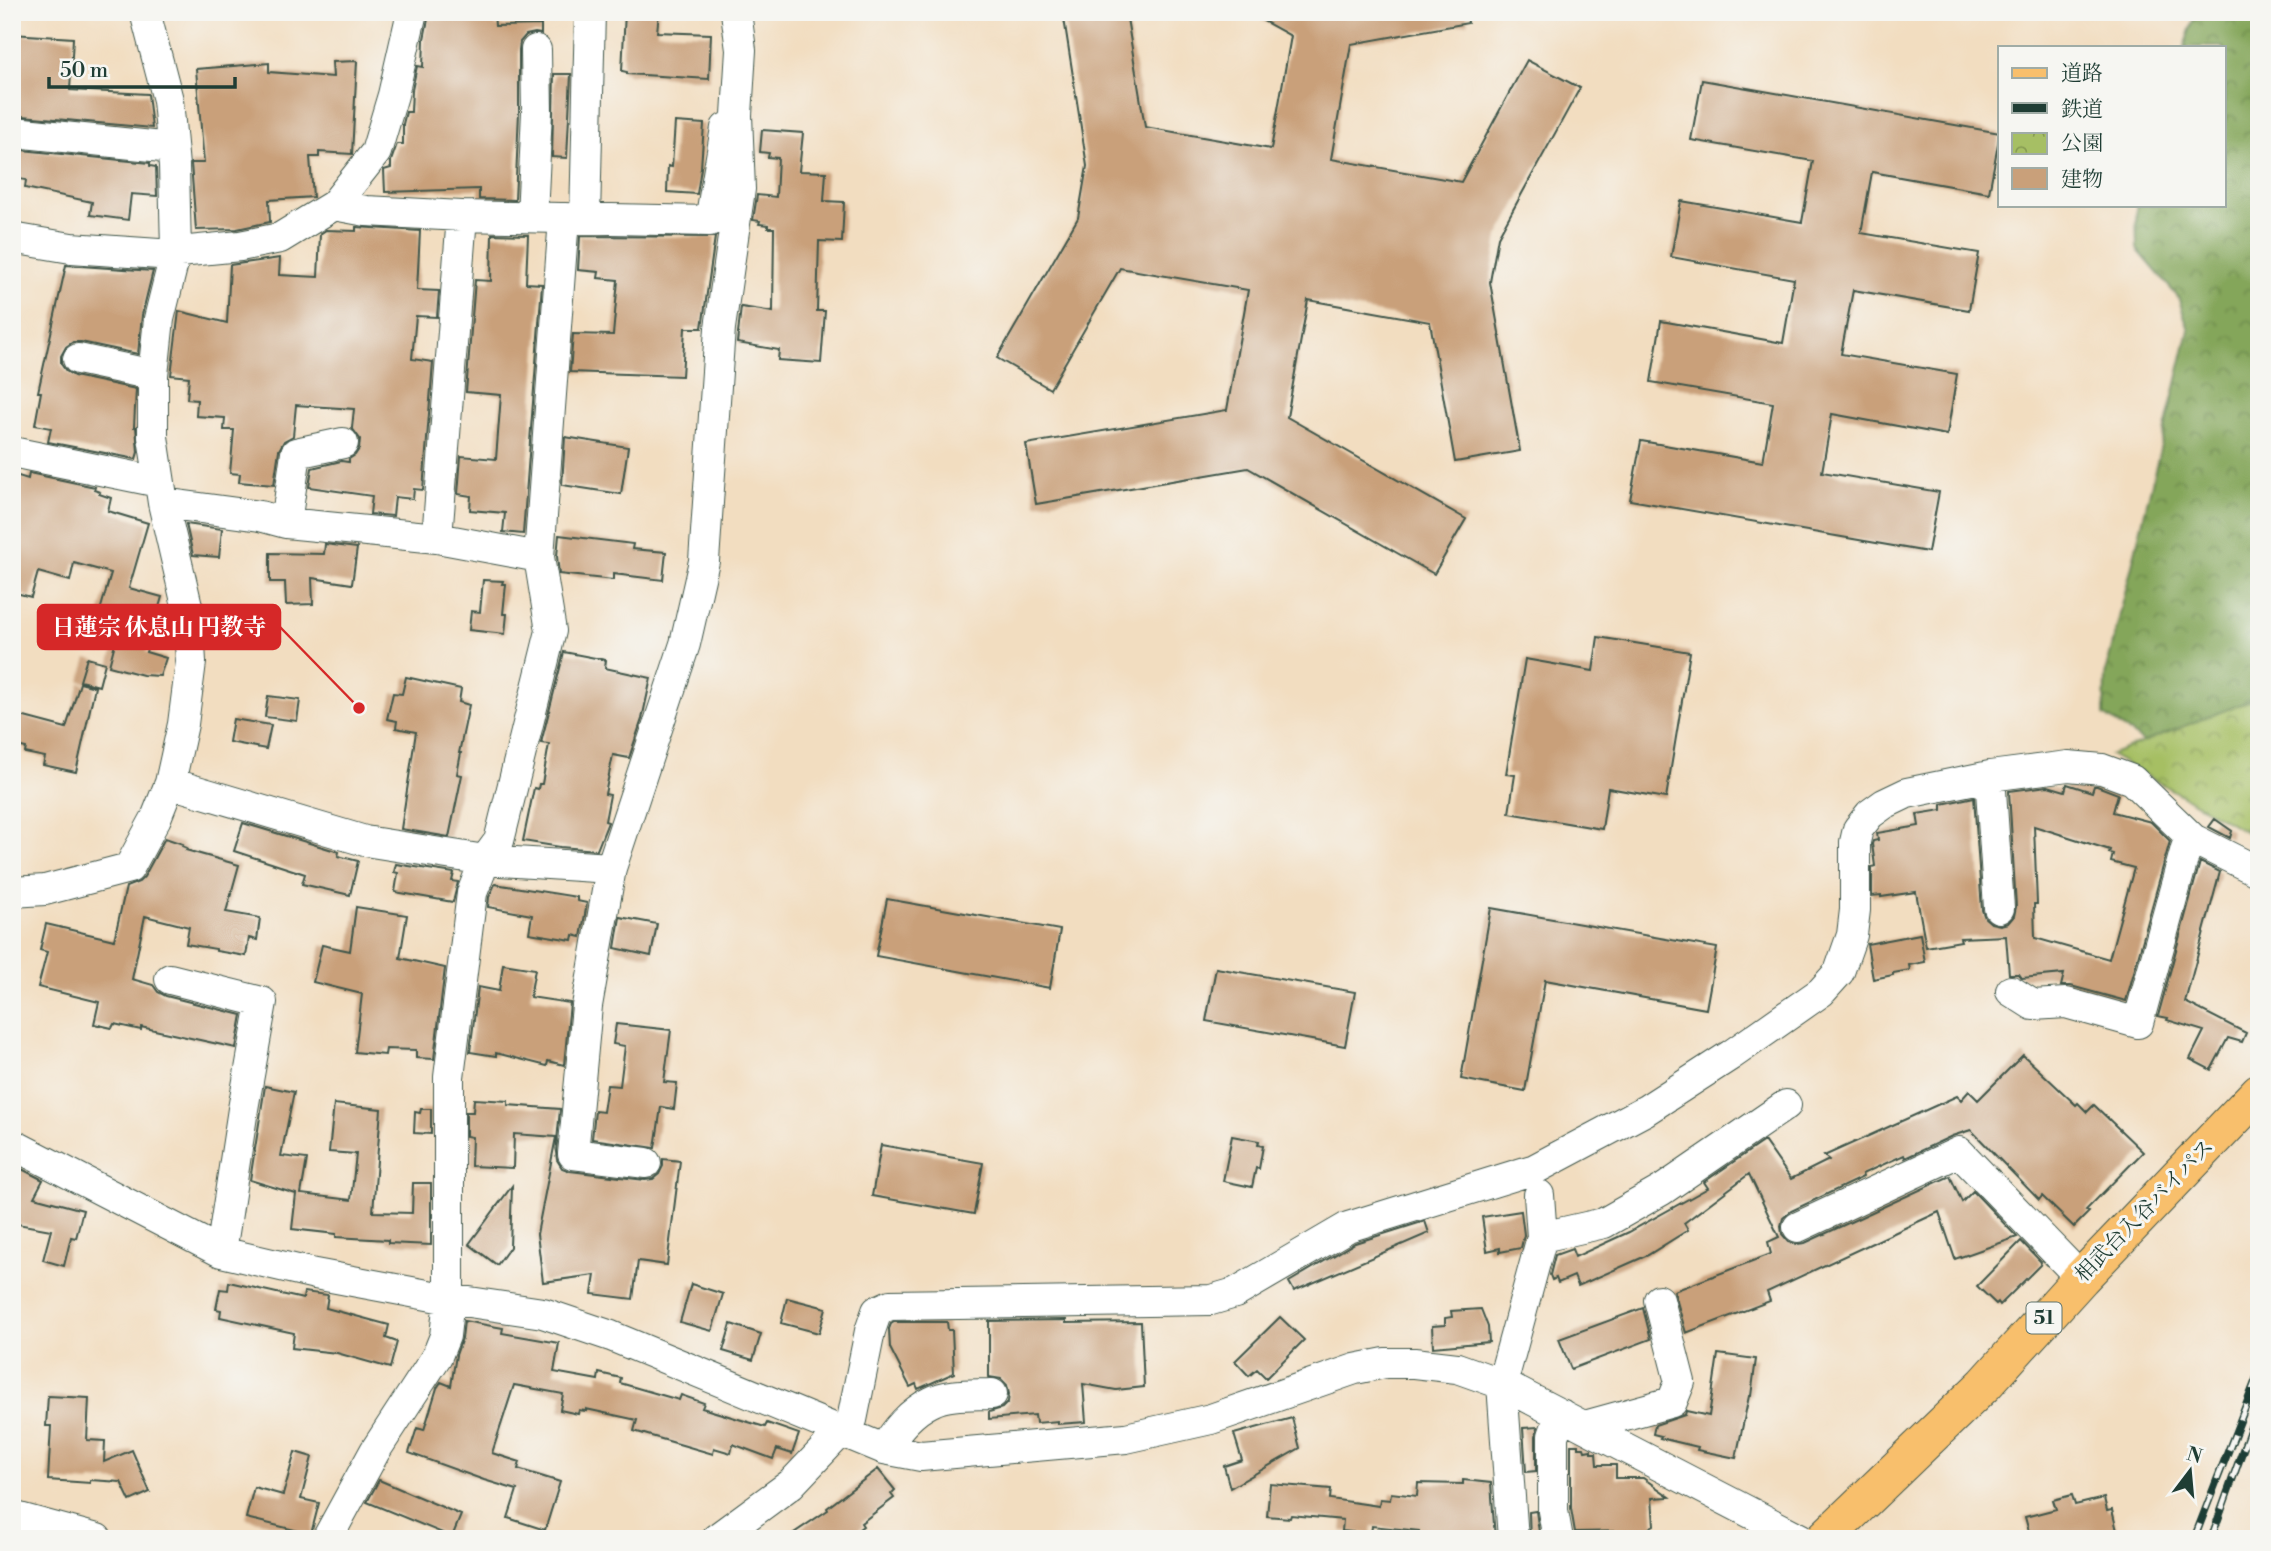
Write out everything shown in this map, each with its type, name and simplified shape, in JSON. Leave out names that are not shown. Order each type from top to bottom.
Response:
[{"type":"main road","name":"相武台入谷バイパス","points":[[1824,1539],[1984,1384],[2259,1092]]},
{"type":"street","points":[[12,892],[45,890],[129,868],[156,818],[170,783],[183,724],[191,662],[188,610],[161,492],[153,437],[153,375],[159,318],[176,251],[172,148],[167,100],[145,12]]},
{"type":"street","points":[[12,238],[71,248],[159,254],[240,246],[280,238],[334,205],[376,152],[393,95],[412,12]]},
{"type":"street","points":[[327,1539],[375,1451],[438,1356],[445,1336],[449,1299],[449,1077],[472,892],[485,860],[499,841],[551,631],[539,557],[575,218],[590,12]]},
{"type":"street","points":[[646,1163],[573,1154],[587,1006],[611,868],[685,644],[704,561],[720,328],[740,188],[737,114],[741,50],[736,12]]},
{"type":"street","points":[[532,216],[537,112],[536,50]]},
{"type":"street","points":[[334,205],[366,211],[462,216],[710,221],[726,128],[737,114]]},
{"type":"street","points":[[14,132],[172,148]]},
{"type":"street","points":[[437,538],[462,216]]},
{"type":"street","points":[[78,359],[153,375]]},
{"type":"street","points":[[286,523],[296,453],[343,443]]},
{"type":"street","points":[[12,452],[286,523],[437,538],[539,557]]},
{"type":"street","points":[[716,1539],[790,1484],[852,1420],[870,1331],[877,1311],[890,1305],[1211,1300],[1235,1293],[1348,1227],[1535,1169],[1646,1110],[1814,997],[1839,972],[1852,936],[1855,910],[1855,842],[1858,829],[1870,814],[1907,793],[1990,776],[2068,766],[2102,769],[2132,780],[2193,839],[2259,872]]},
{"type":"street","points":[[1990,776],[1999,908]]},
{"type":"street","points":[[170,783],[365,841],[485,860],[611,868]]},
{"type":"street","points":[[2011,991],[2033,1005],[2066,1003],[2138,1023],[2186,848],[2193,839]]},
{"type":"street","points":[[170,979],[262,1002],[221,1252]]},
{"type":"street","points":[[1542,1237],[1604,1223],[1662,1190],[1786,1105]]},
{"type":"street","points":[[12,1144],[221,1252],[315,1274],[543,1313],[611,1336],[884,1449],[921,1456],[1126,1438],[1211,1419],[1355,1369],[1385,1363],[1414,1363],[1457,1368],[1502,1384],[1801,1539]]},
{"type":"street","points":[[1798,1227],[1959,1153],[2081,1278]]},
{"type":"street","points":[[1513,1539],[1502,1384],[1542,1237],[1539,1195]]},
{"type":"street","points":[[1558,1539],[1553,1511],[1553,1436],[1573,1420],[1672,1402],[1680,1382],[1659,1300]]},
{"type":"street","points":[[884,1449],[897,1427],[931,1401],[992,1394]]},
{"type":"street","points":[[12,1516],[97,1539]]},
{"type":"green space","points":[[2196,12],[2259,12],[2259,821],[2104,715],[2105,676],[2189,330],[2178,297],[2137,249],[2136,206],[2226,206],[2226,46],[2184,46]]},
{"type":"green space","points":[[2259,697],[2259,839],[2110,755]]},
{"type":"building","points":[[444,12],[494,12],[495,26],[541,25],[541,34],[526,35],[520,42],[515,200],[479,199],[479,189],[385,192],[384,170],[391,168],[397,144],[403,144],[403,124],[406,112],[411,112],[417,66],[423,67],[428,19],[443,19]]},
{"type":"building","points":[[625,12],[659,12],[657,32],[711,34],[709,79],[627,74],[622,71]]},
{"type":"building","points":[[1063,12],[1126,12],[1145,127],[1271,149],[1291,36],[1247,12],[1467,12],[1468,23],[1351,44],[1331,159],[1461,182],[1527,60],[1580,88],[1498,237],[1490,282],[1520,451],[1455,462],[1430,322],[1308,300],[1287,417],[1466,519],[1434,574],[1248,468],[1036,504],[1026,444],[1227,410],[1248,290],[1120,268],[1050,389],[997,358],[1078,218],[1087,166]]},
{"type":"building","points":[[12,34],[73,38],[70,90],[148,94],[152,128],[12,115]]},
{"type":"building","points":[[357,61],[352,154],[319,152],[319,157],[310,157],[313,197],[269,200],[270,222],[237,229],[196,230],[191,163],[204,163],[196,69],[269,63],[269,72],[333,77],[332,62]]},
{"type":"building","points":[[554,74],[571,74],[567,158],[552,157]]},
{"type":"building","points":[[1702,80],[1998,133],[1989,193],[1872,172],[1861,233],[1979,253],[1969,310],[1853,290],[1841,354],[1957,374],[1947,435],[1832,414],[1822,472],[1939,492],[1928,552],[1630,500],[1641,441],[1763,462],[1773,403],[1651,382],[1661,321],[1783,343],[1794,279],[1671,257],[1681,201],[1802,222],[1813,161],[1691,140]]},
{"type":"building","points":[[675,122],[704,124],[697,194],[667,192],[668,166],[672,167]]},
{"type":"building","points":[[762,130],[803,133],[799,171],[826,172],[824,201],[844,202],[842,242],[819,241],[817,311],[825,311],[821,363],[778,360],[779,350],[737,343],[741,307],[773,312],[774,228],[768,228],[768,225],[753,220],[757,195],[776,197],[778,158],[768,157],[769,153],[760,152]]},
{"type":"building","points":[[12,149],[150,163],[150,166],[156,167],[157,196],[131,194],[128,220],[90,215],[92,202],[25,188],[26,180],[12,178]]},
{"type":"building","points":[[356,227],[420,231],[417,290],[439,291],[437,317],[416,316],[412,359],[433,362],[423,490],[414,489],[413,499],[395,497],[393,516],[370,514],[372,496],[309,487],[312,468],[341,461],[349,462],[359,449],[360,439],[352,428],[354,409],[296,405],[293,436],[284,441],[279,450],[274,485],[239,482],[240,474],[230,473],[234,430],[224,430],[225,418],[196,416],[197,400],[187,399],[189,377],[171,375],[179,311],[227,323],[230,265],[280,258],[279,275],[318,277],[320,234],[326,230],[356,231]]},
{"type":"building","points":[[492,234],[528,235],[526,283],[542,284],[523,534],[503,532],[505,513],[470,510],[471,496],[458,494],[461,456],[496,459],[501,395],[466,392],[475,280],[491,281]]},
{"type":"building","points":[[580,236],[715,237],[702,328],[685,328],[682,376],[570,372],[573,334],[613,335],[618,280],[598,278],[599,272],[578,270]]},
{"type":"building","points":[[66,265],[153,271],[142,315],[138,354],[73,342],[61,356],[61,364],[74,376],[136,389],[136,459],[48,442],[51,428],[35,425],[41,392],[38,392]]},
{"type":"building","points":[[565,437],[628,447],[621,494],[562,485]]},
{"type":"building","points":[[29,473],[95,487],[94,490],[100,492],[99,494],[111,498],[108,511],[148,523],[129,588],[162,597],[146,652],[166,658],[160,676],[143,675],[109,666],[120,624],[98,618],[111,573],[74,563],[70,581],[38,572],[31,597],[12,592],[12,474],[28,479]]},
{"type":"building","points":[[186,524],[222,529],[219,557],[193,555]]},
{"type":"building","points":[[559,535],[633,544],[632,549],[666,552],[663,580],[613,574],[613,580],[559,574]]},
{"type":"building","points":[[325,544],[357,548],[352,584],[312,578],[313,604],[286,605],[285,582],[270,582],[270,553],[324,554]]},
{"type":"building","points":[[483,580],[503,581],[502,584],[506,584],[503,614],[507,614],[505,634],[469,630],[471,611],[480,612]]},
{"type":"building","points":[[1598,637],[1690,652],[1666,798],[1608,788],[1602,829],[1509,813],[1515,775],[1506,774],[1525,659],[1593,671]]},
{"type":"building","points":[[564,652],[606,660],[605,668],[651,678],[642,719],[629,758],[613,755],[605,794],[610,795],[605,821],[608,822],[597,850],[523,841],[534,788],[538,789],[539,784],[542,784],[549,744],[541,743]]},
{"type":"building","points":[[87,658],[105,663],[99,686],[80,681]]},
{"type":"building","points":[[406,677],[461,689],[459,702],[469,705],[459,753],[457,774],[462,775],[449,837],[401,829],[416,732],[396,728],[397,721],[387,719],[393,693],[402,694]]},
{"type":"building","points":[[80,683],[95,687],[76,772],[43,765],[45,757],[25,753],[26,748],[12,745],[17,715],[66,728]]},
{"type":"building","points":[[268,696],[300,700],[297,721],[265,717]]},
{"type":"building","points":[[233,719],[271,725],[266,749],[229,742]]},
{"type":"building","points":[[2067,784],[2092,792],[2094,786],[2097,786],[2118,794],[2113,812],[2151,822],[2170,841],[2126,1001],[2071,986],[2061,986],[2064,974],[2022,978],[2019,974],[2009,974],[2006,936],[1960,938],[1961,941],[1926,947],[1916,892],[1872,896],[1872,867],[1875,866],[1872,844],[1878,840],[1877,833],[1919,826],[1917,814],[1942,810],[1942,804],[1974,797],[1982,910],[1991,923],[2008,923],[2014,916],[2016,907],[2009,791],[2048,786],[2065,791]],"holes":[[[2034,826],[2110,850],[2109,853],[2113,854],[2111,862],[2134,868],[2109,959],[2035,938],[2034,904],[2037,904]]]},
{"type":"building","points":[[2215,819],[2232,831],[2230,838],[2209,827]]},
{"type":"building","points":[[243,823],[339,852],[338,856],[358,861],[350,895],[302,884],[305,874],[234,851]]},
{"type":"building","points":[[165,838],[183,844],[186,850],[239,865],[226,912],[260,918],[257,940],[249,938],[246,956],[216,951],[186,944],[189,927],[145,916],[132,979],[153,985],[158,992],[166,996],[242,1015],[236,1048],[141,1027],[141,1030],[114,1024],[112,1028],[94,1024],[99,1002],[38,987],[47,952],[40,950],[46,924],[114,940],[126,887],[144,877]]},
{"type":"building","points":[[2200,862],[2220,872],[2185,1002],[2246,1033],[2242,1042],[2228,1038],[2211,1070],[2190,1059],[2204,1031],[2158,1016]]},
{"type":"building","points":[[396,864],[454,873],[452,881],[458,882],[453,902],[395,892],[398,873],[394,872]]},
{"type":"building","points":[[495,884],[577,897],[577,901],[587,903],[581,937],[573,935],[572,940],[529,933],[532,915],[488,907]]},
{"type":"building","points":[[887,899],[1060,930],[1050,988],[876,956]]},
{"type":"building","points":[[356,907],[407,915],[400,958],[445,968],[434,1059],[416,1058],[416,1050],[386,1049],[385,1055],[355,1052],[362,994],[313,982],[322,945],[350,951]]},
{"type":"building","points":[[1491,908],[1717,948],[1706,1009],[1545,980],[1525,1091],[1461,1079]]},
{"type":"building","points":[[620,917],[657,924],[651,956],[615,948]]},
{"type":"building","points":[[1920,934],[1925,962],[1909,965],[1910,970],[1873,979],[1867,944]]},
{"type":"building","points":[[503,964],[535,969],[530,997],[570,1003],[564,1065],[548,1061],[547,1066],[496,1053],[496,1056],[470,1052],[478,987],[499,991]]},
{"type":"building","points":[[1216,968],[1355,992],[1345,1046],[1206,1021]]},
{"type":"building","points":[[616,1024],[671,1030],[664,1082],[677,1083],[674,1109],[661,1107],[655,1148],[592,1139],[595,1111],[603,1112],[607,1085],[620,1086],[625,1046],[613,1044]]},
{"type":"building","points":[[2023,1055],[2076,1105],[2078,1103],[2087,1112],[2094,1105],[2143,1152],[2086,1210],[2089,1212],[2074,1227],[2042,1196],[2039,1200],[1971,1130],[1905,1158],[1904,1155],[1791,1211],[1783,1218],[1782,1234],[1789,1242],[1805,1243],[1950,1176],[1962,1202],[1973,1191],[2017,1237],[1955,1259],[1939,1212],[1767,1292],[1770,1301],[1686,1333],[1674,1291],[1771,1254],[1768,1242],[1779,1237],[1749,1174],[1684,1223],[1688,1230],[1648,1255],[1578,1286],[1574,1276],[1558,1283],[1556,1278],[1552,1280],[1550,1275],[1555,1255],[1572,1249],[1575,1257],[1629,1232],[1708,1188],[1704,1182],[1764,1141],[1791,1179],[1829,1160],[1824,1156],[1957,1096],[1961,1100],[1969,1091],[1978,1100]]},
{"type":"building","points":[[265,1086],[294,1092],[281,1156],[307,1159],[301,1194],[351,1200],[356,1154],[329,1152],[334,1104],[381,1109],[373,1212],[412,1213],[413,1183],[431,1183],[431,1245],[388,1243],[388,1240],[336,1237],[336,1234],[292,1229],[296,1194],[250,1180]]},
{"type":"building","points":[[474,1099],[560,1109],[557,1160],[562,1168],[570,1171],[645,1180],[653,1179],[659,1174],[663,1159],[680,1161],[667,1265],[638,1261],[633,1299],[592,1294],[595,1275],[543,1282],[537,1234],[556,1137],[514,1134],[513,1168],[471,1166],[472,1137],[466,1136],[466,1112],[473,1112]]},
{"type":"building","points":[[421,1109],[431,1109],[431,1134],[414,1133],[415,1112],[420,1113]]},
{"type":"building","points":[[1232,1136],[1259,1141],[1258,1145],[1263,1146],[1252,1187],[1223,1181]]},
{"type":"building","points":[[881,1145],[983,1163],[974,1214],[872,1196]]},
{"type":"building","points":[[12,1164],[43,1180],[34,1197],[83,1210],[76,1238],[71,1237],[64,1266],[43,1260],[51,1230],[18,1224],[12,1235]]},
{"type":"building","points":[[512,1186],[510,1247],[497,1265],[469,1244]]},
{"type":"building","points":[[1521,1211],[1524,1235],[1521,1248],[1500,1252],[1500,1248],[1487,1251],[1482,1217]]},
{"type":"building","points":[[1425,1221],[1429,1233],[1294,1291],[1289,1282],[1355,1243]]},
{"type":"building","points":[[2021,1241],[2041,1262],[2040,1265],[2000,1305],[1998,1302],[1996,1304],[1977,1286]]},
{"type":"building","points":[[229,1282],[303,1299],[304,1292],[328,1295],[326,1308],[389,1325],[386,1338],[397,1342],[390,1368],[337,1353],[292,1348],[294,1333],[220,1317],[221,1310],[216,1309],[220,1289],[228,1290]]},
{"type":"building","points":[[691,1284],[723,1294],[712,1331],[680,1322]]},
{"type":"building","points":[[787,1298],[826,1308],[819,1333],[781,1323]]},
{"type":"building","points":[[1643,1308],[1651,1339],[1571,1369],[1559,1339]]},
{"type":"building","points":[[1481,1309],[1488,1327],[1489,1342],[1433,1347],[1432,1326],[1445,1325],[1445,1318],[1452,1317],[1451,1311]]},
{"type":"building","points":[[1280,1317],[1304,1340],[1266,1378],[1257,1369],[1249,1376],[1235,1361]]},
{"type":"building","points":[[1066,1320],[1066,1323],[1141,1322],[1144,1387],[1116,1390],[1083,1384],[1086,1422],[1036,1423],[1035,1415],[989,1419],[989,1412],[1002,1408],[1008,1402],[1009,1394],[1007,1385],[1001,1379],[989,1377],[989,1321]]},
{"type":"building","points":[[464,1321],[503,1328],[502,1333],[559,1343],[554,1372],[598,1380],[599,1373],[621,1378],[620,1383],[679,1400],[681,1395],[704,1403],[702,1408],[765,1427],[767,1423],[799,1434],[792,1454],[777,1449],[773,1459],[733,1444],[731,1453],[714,1448],[713,1454],[634,1431],[637,1420],[586,1409],[579,1410],[578,1414],[560,1410],[563,1394],[514,1385],[492,1453],[520,1462],[518,1469],[560,1482],[545,1530],[508,1518],[517,1490],[409,1453],[417,1428],[424,1430],[437,1388],[441,1382],[451,1386]]},
{"type":"building","points":[[894,1322],[947,1322],[948,1330],[952,1330],[954,1373],[918,1389],[916,1384],[910,1387],[890,1348],[889,1329]]},
{"type":"building","points":[[731,1324],[761,1334],[753,1360],[723,1351]]},
{"type":"building","points":[[1718,1354],[1756,1359],[1751,1396],[1736,1458],[1697,1450],[1698,1447],[1653,1434],[1655,1425],[1685,1415],[1686,1411],[1709,1416]]},
{"type":"building","points":[[48,1396],[89,1398],[87,1440],[105,1441],[104,1462],[132,1450],[150,1492],[130,1501],[121,1482],[48,1480],[51,1426],[46,1426]]},
{"type":"building","points":[[1292,1418],[1300,1448],[1230,1488],[1224,1466],[1242,1460],[1234,1434]]},
{"type":"building","points":[[1538,1427],[1536,1471],[1526,1472],[1523,1428]]},
{"type":"building","points":[[1571,1445],[1578,1445],[1578,1448],[1596,1453],[1597,1465],[1616,1465],[1616,1478],[1643,1478],[1670,1497],[1652,1498],[1654,1525],[1649,1528],[1649,1539],[1629,1539],[1629,1531],[1575,1532],[1571,1509]]},
{"type":"building","points":[[295,1452],[312,1457],[301,1499],[319,1503],[311,1534],[246,1518],[254,1487],[283,1495]]},
{"type":"building","points":[[878,1469],[895,1490],[891,1494],[894,1498],[861,1523],[863,1526],[846,1539],[785,1539],[828,1510],[827,1508]]},
{"type":"building","points":[[379,1480],[461,1515],[452,1537],[367,1502]]},
{"type":"building","points":[[1463,1480],[1491,1483],[1495,1539],[1443,1534],[1443,1539],[1419,1539],[1419,1531],[1372,1526],[1371,1534],[1342,1531],[1343,1520],[1291,1515],[1290,1518],[1267,1516],[1270,1484],[1331,1489],[1330,1499],[1379,1506],[1380,1499],[1390,1500],[1391,1493],[1417,1496],[1418,1483],[1463,1484]]},
{"type":"building","points":[[2072,1495],[2075,1505],[2104,1498],[2107,1511],[2112,1510],[2119,1539],[2031,1539],[2025,1517],[2056,1509],[2053,1500]]},
{"type":"building","points":[[1536,1511],[1540,1539],[1530,1539],[1529,1512]]},
{"type":"railway","points":[[2194,1539],[2259,1372]]},
{"type":"railway","points":[[2211,1539],[2259,1405]]},
{"type":"place","name":"日蓮宗 休息山 円教寺","points":[[359,708]]}]
